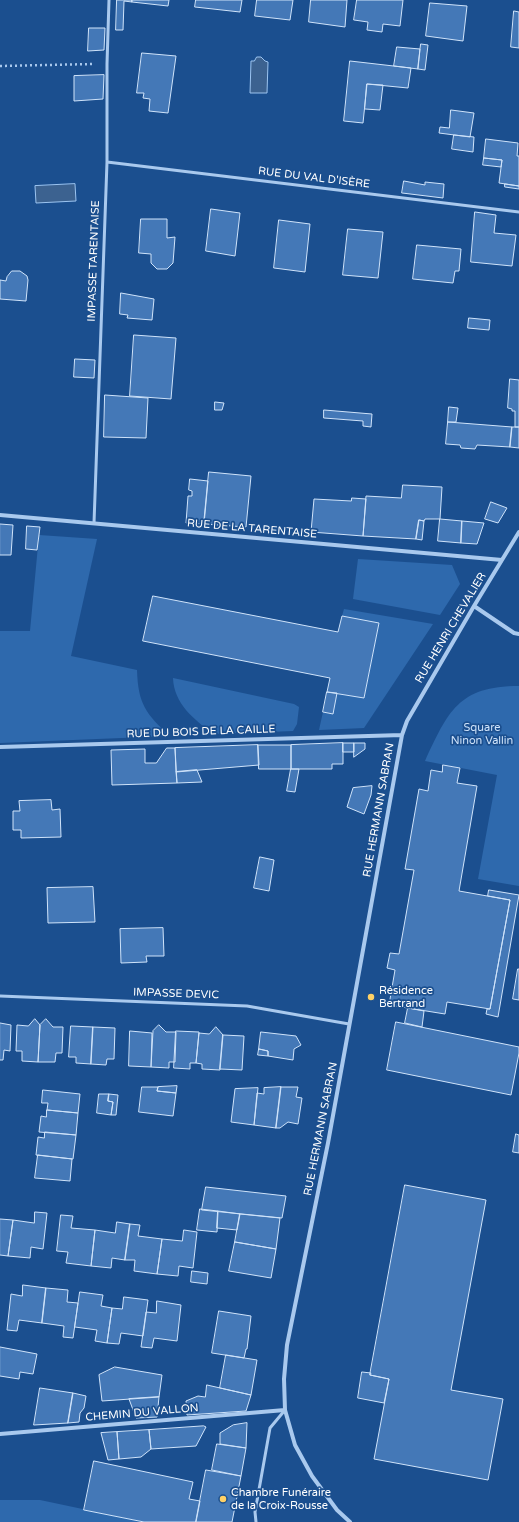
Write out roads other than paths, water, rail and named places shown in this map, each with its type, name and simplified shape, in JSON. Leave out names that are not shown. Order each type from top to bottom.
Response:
[{"type":"street","name":"RUE DE LA TARENTAISE","points":[[0,515],[502,560]]},
{"type":"street","name":"RUE HENRI CHEVALIER","points":[[402,735],[407,721],[519,532]]},
{"type":"street","points":[[474,606],[514,633],[519,634]]},
{"type":"street","name":"RUE DU BOIS DE LA CAILLE","points":[[0,747],[402,735]]},
{"type":"street","name":"RUE HERMANN SABRAN","points":[[350,1522],[337,1510],[312,1476],[295,1445],[285,1410],[284,1379],[287,1344],[328,1143],[402,735]]},
{"type":"street","name":"CHEMIN DU VALLON","points":[[0,1434],[285,1410]]},
{"type":"lane","name":"IMPASSE TARENTAISE","points":[[94,524],[107,162],[107,64],[109,0]]},
{"type":"lane","name":"RUE DU VAL D'ISÈRE","points":[[107,162],[519,212]]},
{"type":"lane","name":"IMPASSE DEVIC","points":[[0,996],[247,1006],[349,1024]]},
{"type":"lane","points":[[256,1522],[255,1512],[270,1428],[285,1410]]},
{"type":"place","name":"Résidence Bertrand","points":[[371,997]]},
{"type":"place","name":"Chambre Funéraire de la Croix-Rousse","points":[[223,1499]]},
{"type":"park label","name":"Square Ninon Vallin","points":[[482,734]]}]
